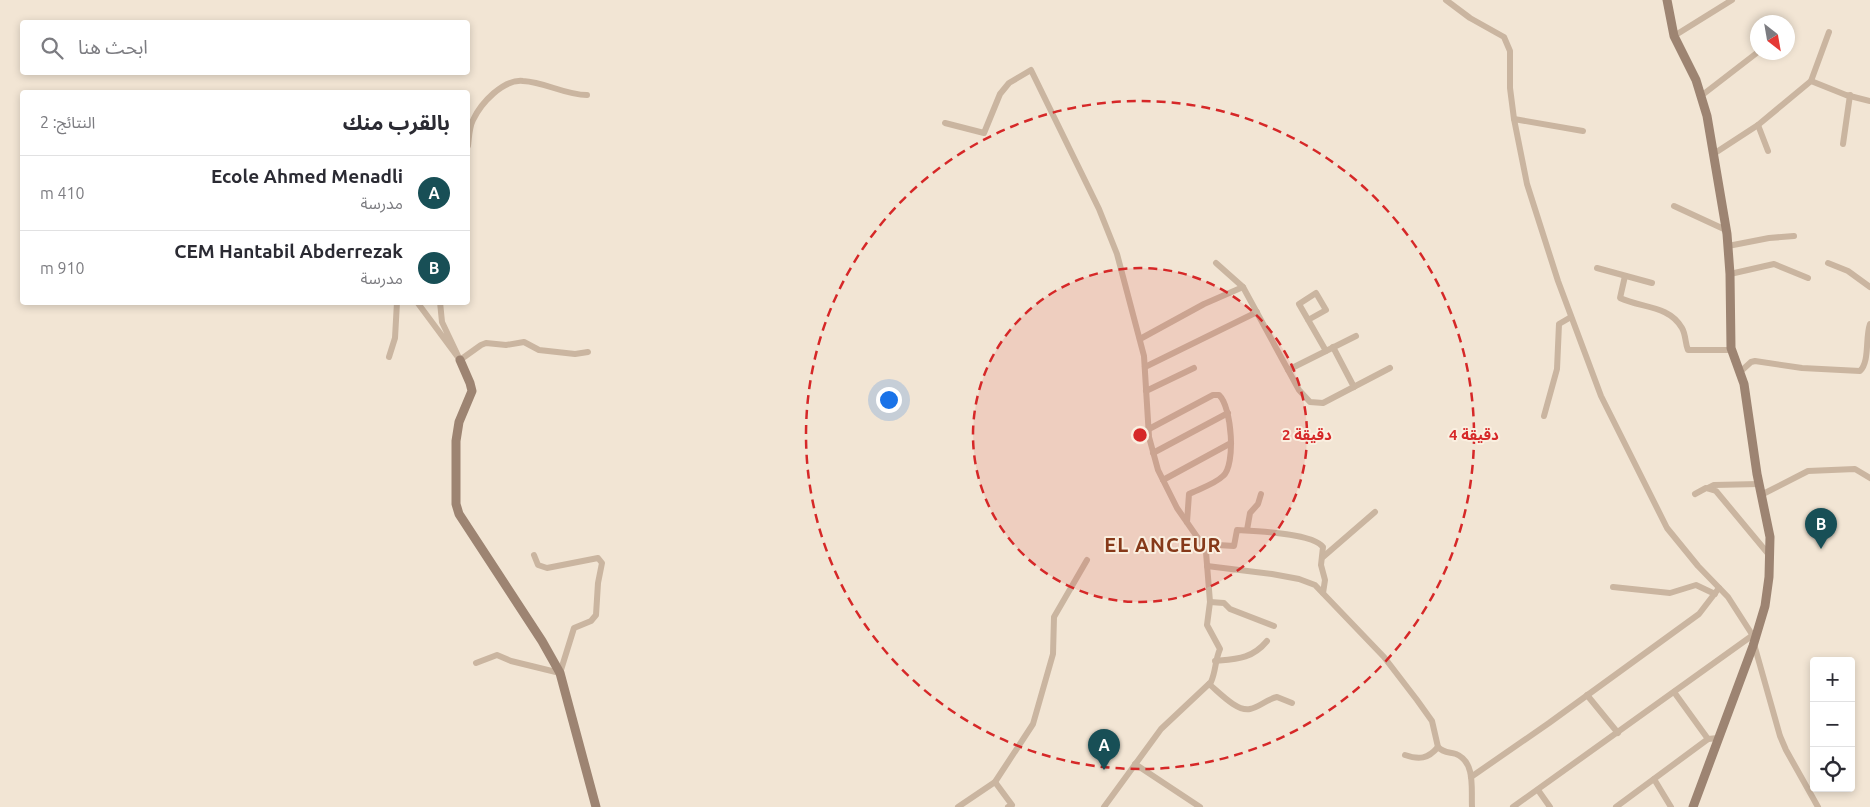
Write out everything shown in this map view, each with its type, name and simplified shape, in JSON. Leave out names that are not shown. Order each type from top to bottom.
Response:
[{"type":"street","points":[[1446,0],[1470,18],[1504,37],[1508,42],[1510,51],[1510,88],[1514,119],[1527,184],[1571,317],[1601,396],[1658,512],[1681,547],[1717,591]]},
{"type":"street","points":[[1667,0],[1674,36],[1696,80],[1715,153],[1728,246],[1730,274],[1729,329],[1732,350],[1744,384],[1759,484],[1770,537],[1765,606],[1754,639],[1713,738],[1693,807]]},
{"type":"street","points":[[1674,36],[1732,0]]},
{"type":"street","points":[[1715,153],[1758,125],[1811,81],[1829,32]]},
{"type":"street","points":[[1701,96],[1750,58]]},
{"type":"street","points":[[945,123],[984,134],[1000,94],[1009,83],[1030,70],[1110,232],[1140,339],[1145,367],[1148,429],[1153,453],[1163,480],[1187,523],[1202,544],[1207,566],[1210,602],[1207,625],[1220,649],[1215,661],[1214,674],[1209,684],[1161,729],[1104,807]]},
{"type":"street","points":[[470,136],[473,120],[480,108],[502,87],[513,81],[523,81],[574,95],[588,95]]},
{"type":"street","points":[[1811,81],[1870,101]]},
{"type":"street","points":[[1843,144],[1850,95]]},
{"type":"street","points":[[1514,119],[1583,131]]},
{"type":"street","points":[[1758,125],[1768,151]]},
{"type":"street","points":[[1674,206],[1726,230]]},
{"type":"street","points":[[1728,246],[1769,238],[1794,236]]},
{"type":"street","points":[[1216,263],[1243,287],[1288,370],[1305,397],[1316,404],[1323,403],[1390,368]]},
{"type":"street","points":[[1828,263],[1848,270],[1870,287]]},
{"type":"street","points":[[1730,274],[1774,264],[1808,278]]},
{"type":"street","points":[[1597,268],[1652,283]]},
{"type":"street","points":[[1625,276],[1620,298],[1666,312],[1675,318],[1682,328],[1688,350],[1732,350]]},
{"type":"street","points":[[1140,339],[1204,304],[1243,287]]},
{"type":"street","points":[[389,357],[395,338],[397,305]]},
{"type":"street","points":[[419,305],[460,360]]},
{"type":"street","points":[[440,305],[442,322],[472,391],[459,422],[456,441],[456,504],[459,514],[542,641],[560,673],[596,807]]},
{"type":"street","points":[[1145,367],[1257,312]]},
{"type":"street","points":[[1544,416],[1557,369],[1559,324],[1571,317]]},
{"type":"street","points":[[1308,320],[1326,351]]},
{"type":"street","points":[[1740,372],[1751,362],[1755,361],[1802,368],[1860,371],[1865,363],[1867,332],[1870,324]]},
{"type":"street","points":[[1288,370],[1356,336]]},
{"type":"street","points":[[460,360],[486,343],[506,345],[524,342],[539,350],[575,354],[588,352]]},
{"type":"street","points":[[1333,347],[1354,387]]},
{"type":"street","points":[[1146,391],[1194,368]]},
{"type":"street","points":[[1148,429],[1216,394],[1222,398],[1231,427],[1227,469],[1224,476],[1189,494],[1187,523]]},
{"type":"street","points":[[1153,453],[1228,414]]},
{"type":"street","points":[[1163,480],[1230,443]]},
{"type":"street","points":[[1761,495],[1808,470],[1855,469],[1870,478]]},
{"type":"street","points":[[1695,494],[1714,485],[1759,484]]},
{"type":"street","points":[[1706,488],[1716,491],[1770,556]]},
{"type":"street","points":[[1247,530],[1250,513],[1258,504],[1261,494]]},
{"type":"street","points":[[1323,557],[1375,512]]},
{"type":"street","points":[[1202,544],[1234,546],[1237,530],[1287,535],[1316,541],[1323,547],[1321,565],[1324,580],[1323,593]]},
{"type":"street","points":[[534,555],[542,567],[574,563],[593,557],[598,558],[602,563],[598,583],[598,608],[596,615],[590,621],[574,628],[560,673]]},
{"type":"street","points":[[958,807],[995,782],[1033,724],[1053,654],[1054,617],[1087,560]]},
{"type":"street","points":[[1207,566],[1300,579],[1315,585],[1384,657],[1417,700],[1432,721],[1438,748]]},
{"type":"street","points":[[1613,586],[1670,593],[1696,585],[1717,591],[1728,597],[1754,639],[1780,736],[1818,807]]},
{"type":"street","points":[[1471,777],[1699,614],[1717,591]]},
{"type":"street","points":[[1210,602],[1224,603],[1230,609],[1274,626]]},
{"type":"street","points":[[1513,807],[1674,692],[1754,639]]},
{"type":"street","points":[[1215,661],[1251,656],[1258,651],[1266,640]]},
{"type":"street","points":[[476,663],[497,655],[511,661],[560,673]]},
{"type":"street","points":[[1209,684],[1237,706],[1244,709],[1252,708],[1277,697],[1292,703]]},
{"type":"street","points":[[1674,692],[1713,738]]},
{"type":"street","points":[[1587,695],[1618,733]]},
{"type":"street","points":[[1616,807],[1713,738]]},
{"type":"street","points":[[1405,755],[1420,759],[1433,754],[1438,748]]},
{"type":"street","points":[[1438,748],[1459,755],[1470,770],[1472,807]]},
{"type":"street","points":[[1135,764],[1179,795],[1200,807]]},
{"type":"street","points":[[1654,779],[1672,807]]},
{"type":"street","points":[[995,782],[1012,805],[1008,807]]},
{"type":"street","points":[[1538,790],[1550,807]]},
{"type":"place","name":"CEM Hantabil Abderrezak","points":[[1821,549]]},
{"type":"place","name":"Ecole Ahmed Menadli","points":[[1104,770]]},
{"type":"district","name":"EL ANCEUR","points":[[1163,545]]}]
